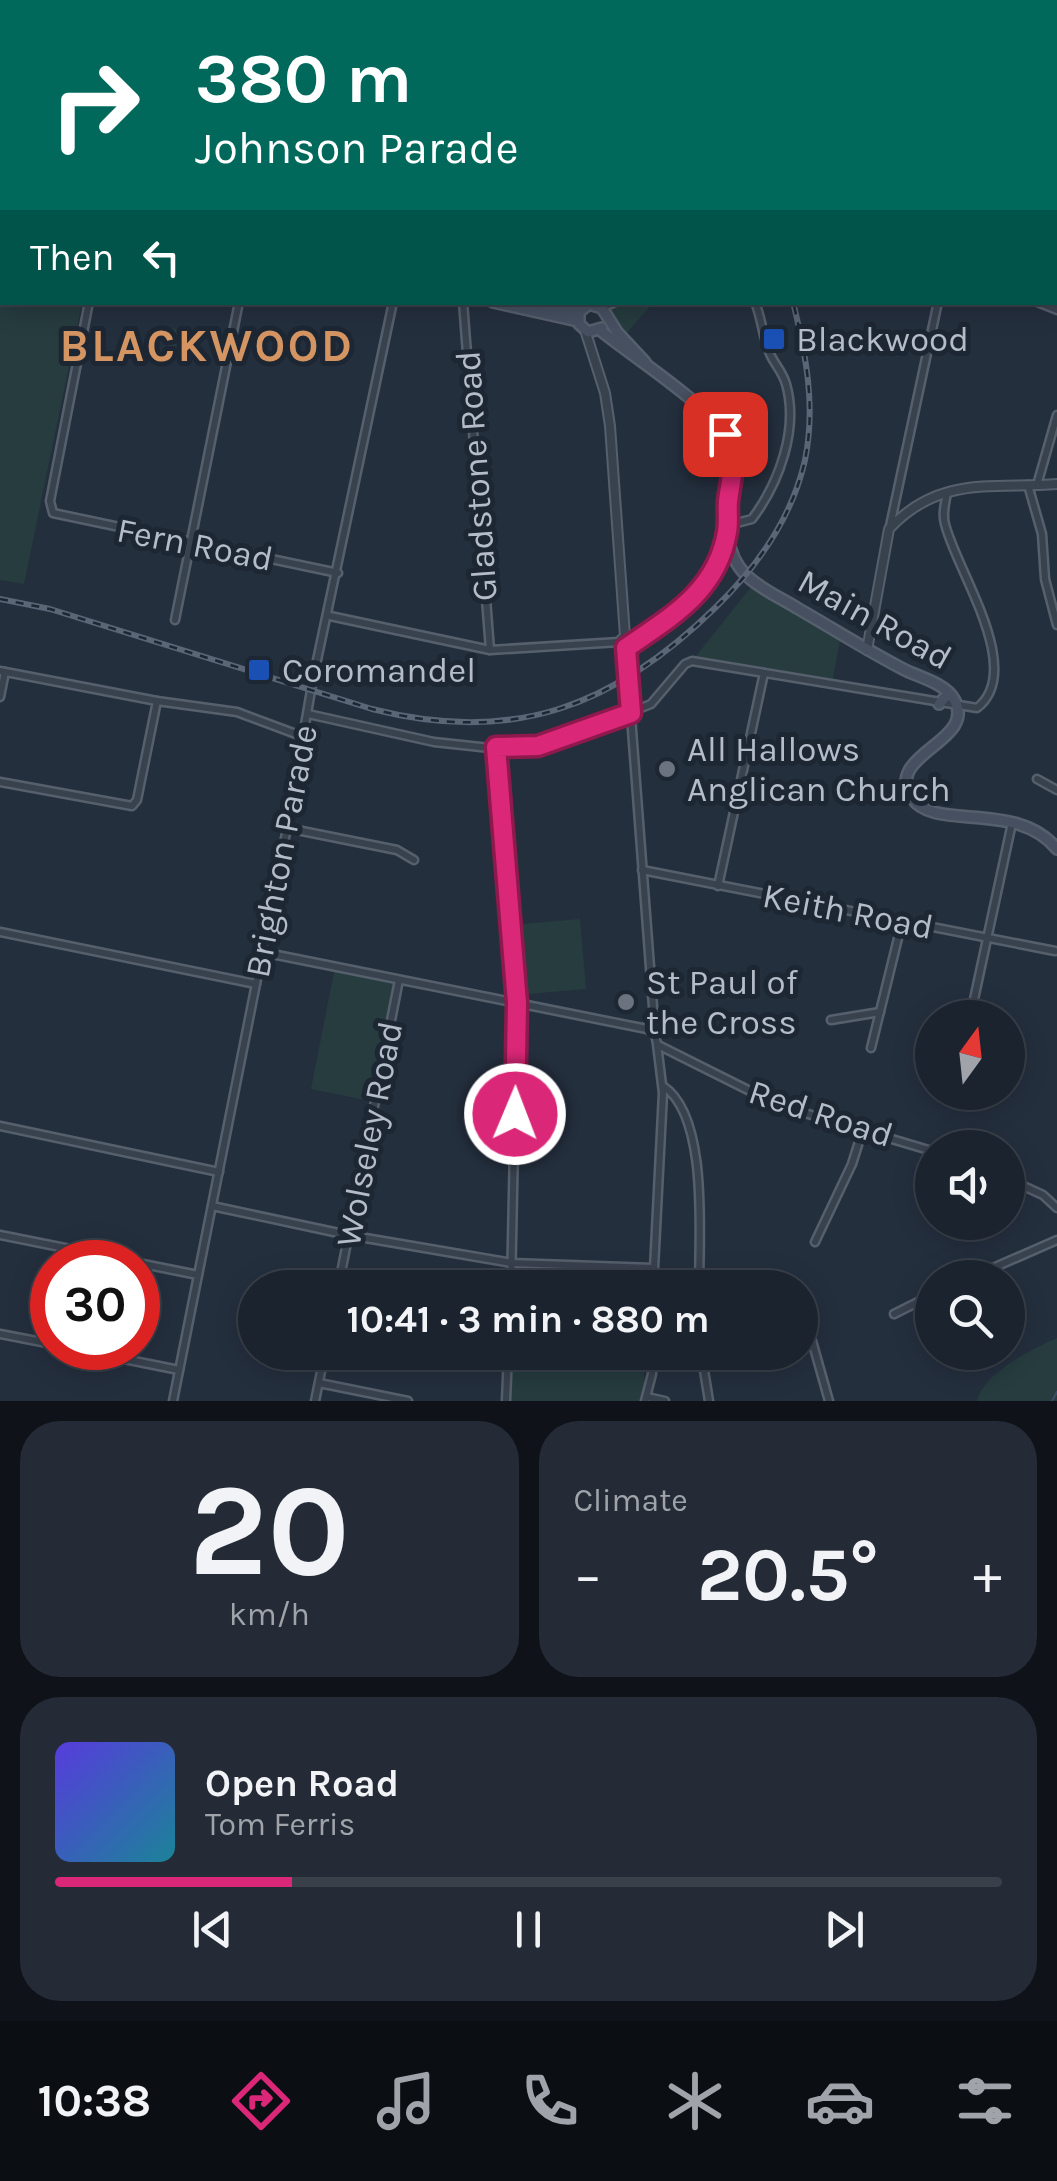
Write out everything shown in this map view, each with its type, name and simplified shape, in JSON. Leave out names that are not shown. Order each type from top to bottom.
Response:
[{"type":"main road","points":[[535,305],[602,308],[606,319],[599,330],[585,330],[577,308]]},
{"type":"main road","points":[[550,305],[577,308]]},
{"type":"main road","name":"Main Road","points":[[606,319],[647,364],[731,443],[734,465],[728,525],[732,551],[746,575],[867,650],[949,692],[957,707],[951,732],[912,765],[907,782],[910,796],[919,806],[948,816],[1012,821],[1042,834],[1056,846]]},
{"type":"main road","name":"Main Road","points":[[599,330],[647,364]]},
{"type":"main road","points":[[939,704],[949,692]]},
{"type":"street","name":"Fern Road","points":[[88,305],[50,501],[53,513],[338,572]]},
{"type":"street","points":[[175,620],[238,305]]},
{"type":"street","name":"Brighton Parade","points":[[173,1401],[392,305]]},
{"type":"street","name":"Gladstone Road","points":[[462,305],[490,650]]},
{"type":"street","points":[[602,308],[608,305]]},
{"type":"street","points":[[329,616],[490,650],[638,642],[704,588],[719,562],[728,525],[752,518],[777,480],[784,454],[789,398],[780,369],[770,354],[756,305]]},
{"type":"street","points":[[867,650],[937,305]]},
{"type":"street","points":[[585,330],[605,393],[610,426],[654,1020],[662,1026],[655,1034]]},
{"type":"street","points":[[592,350],[599,330]]},
{"type":"street","points":[[1057,415],[1032,485],[1042,534],[1045,579],[1057,626]]},
{"type":"street","points":[[890,529],[910,510],[976,484],[1057,484]]},
{"type":"street","points":[[308,714],[434,742],[538,746],[650,704],[692,661],[977,708],[985,702],[994,674],[993,647],[943,521],[948,493]]},
{"type":"street","points":[[0,697],[2,672],[237,712],[304,737]]},
{"type":"street","points":[[718,886],[764,673]]},
{"type":"street","points":[[0,782],[132,806],[137,800],[158,701]]},
{"type":"street","points":[[496,747],[517,1003],[512,1270]]},
{"type":"street","points":[[1037,780],[1057,790]]},
{"type":"street","points":[[974,1000],[1012,821]]},
{"type":"street","points":[[287,828],[397,850],[414,860]]},
{"type":"street","name":"Keith Road","points":[[642,870],[1054,952]]},
{"type":"street","points":[[871,1048],[902,922]]},
{"type":"street","points":[[0,932],[256,984]]},
{"type":"street","points":[[212,1206],[512,1264],[653,1268],[665,1090],[655,1034],[647,1029],[262,952]]},
{"type":"street","name":"Wolseley Road","points":[[341,1270],[400,980]]},
{"type":"street","points":[[831,1020],[880,1012]]},
{"type":"street","points":[[647,1029],[648,1022],[654,1020]]},
{"type":"street","name":"Red Road","points":[[657,1044],[778,1105],[915,1145]]},
{"type":"street","points":[[665,1090],[675,1094],[696,1148],[699,1270]]},
{"type":"street","points":[[0,1126],[219,1172]]},
{"type":"street","points":[[815,1242],[852,1164],[863,1129]]},
{"type":"street","points":[[1025,1187],[1044,1195],[1057,1208]]},
{"type":"street","points":[[0,1235],[30,1241]]},
{"type":"street","points":[[1011,1260],[1057,1240]]},
{"type":"street","points":[[160,1268],[198,1276]]},
{"type":"street","points":[[894,1314],[915,1304]]},
{"type":"street","points":[[0,1334],[30,1340]]},
{"type":"street","points":[[818,1360],[829,1401]]},
{"type":"street","points":[[160,1366],[180,1370]]},
{"type":"street","points":[[315,1401],[322,1370]]},
{"type":"street","points":[[506,1401],[507,1370]]},
{"type":"street","points":[[650,1370],[646,1399],[665,1401]]},
{"type":"street","points":[[704,1370],[709,1401]]},
{"type":"street","points":[[319,1383],[408,1401]]},
{"type":"green space","points":[[0,305],[82,305],[24,584],[0,580]]},
{"type":"green space","points":[[617,305],[651,305],[624,336],[610,310]]},
{"type":"green space","points":[[168,327],[182,331],[176,358],[162,355]]},
{"type":"green space","points":[[755,582],[841,634],[832,683],[692,661]]},
{"type":"green space","points":[[580,919],[586,989],[527,994],[522,924]]},
{"type":"green space","points":[[335,967],[399,980],[375,1102],[311,1089]]},
{"type":"green space","points":[[1057,1338],[1057,1401],[977,1401],[1001,1370],[1025,1370],[1025,1354]]},
{"type":"green space","points":[[512,1370],[644,1370],[640,1401],[511,1401]]},
{"type":"waterway","points":[[1052,1401],[1057,1392]]},
{"type":"railway","points":[[0,599],[50,609],[372,709],[423,719],[471,722],[516,719],[559,709],[600,693],[678,642],[746,575],[771,540],[799,481],[810,420],[805,361],[794,305]]},
{"type":"place","name":"Blackwood","points":[[774,339]]},
{"type":"place","name":"Coromandel","points":[[259,670]]},
{"type":"place","name":"All Hallows Anglican Church","points":[[667,769]]},
{"type":"place","name":"St Paul of the Cross","points":[[626,1002]]},
{"type":"district","name":"BLACKWOOD","points":[[207,345]]},
{"type":"route","points":[[515,1114],[517,1003],[496,747],[538,746],[631,713],[626,648],[690,601],[704,588],[719,562],[728,525],[734,465],[731,443],[725,434]]}]
